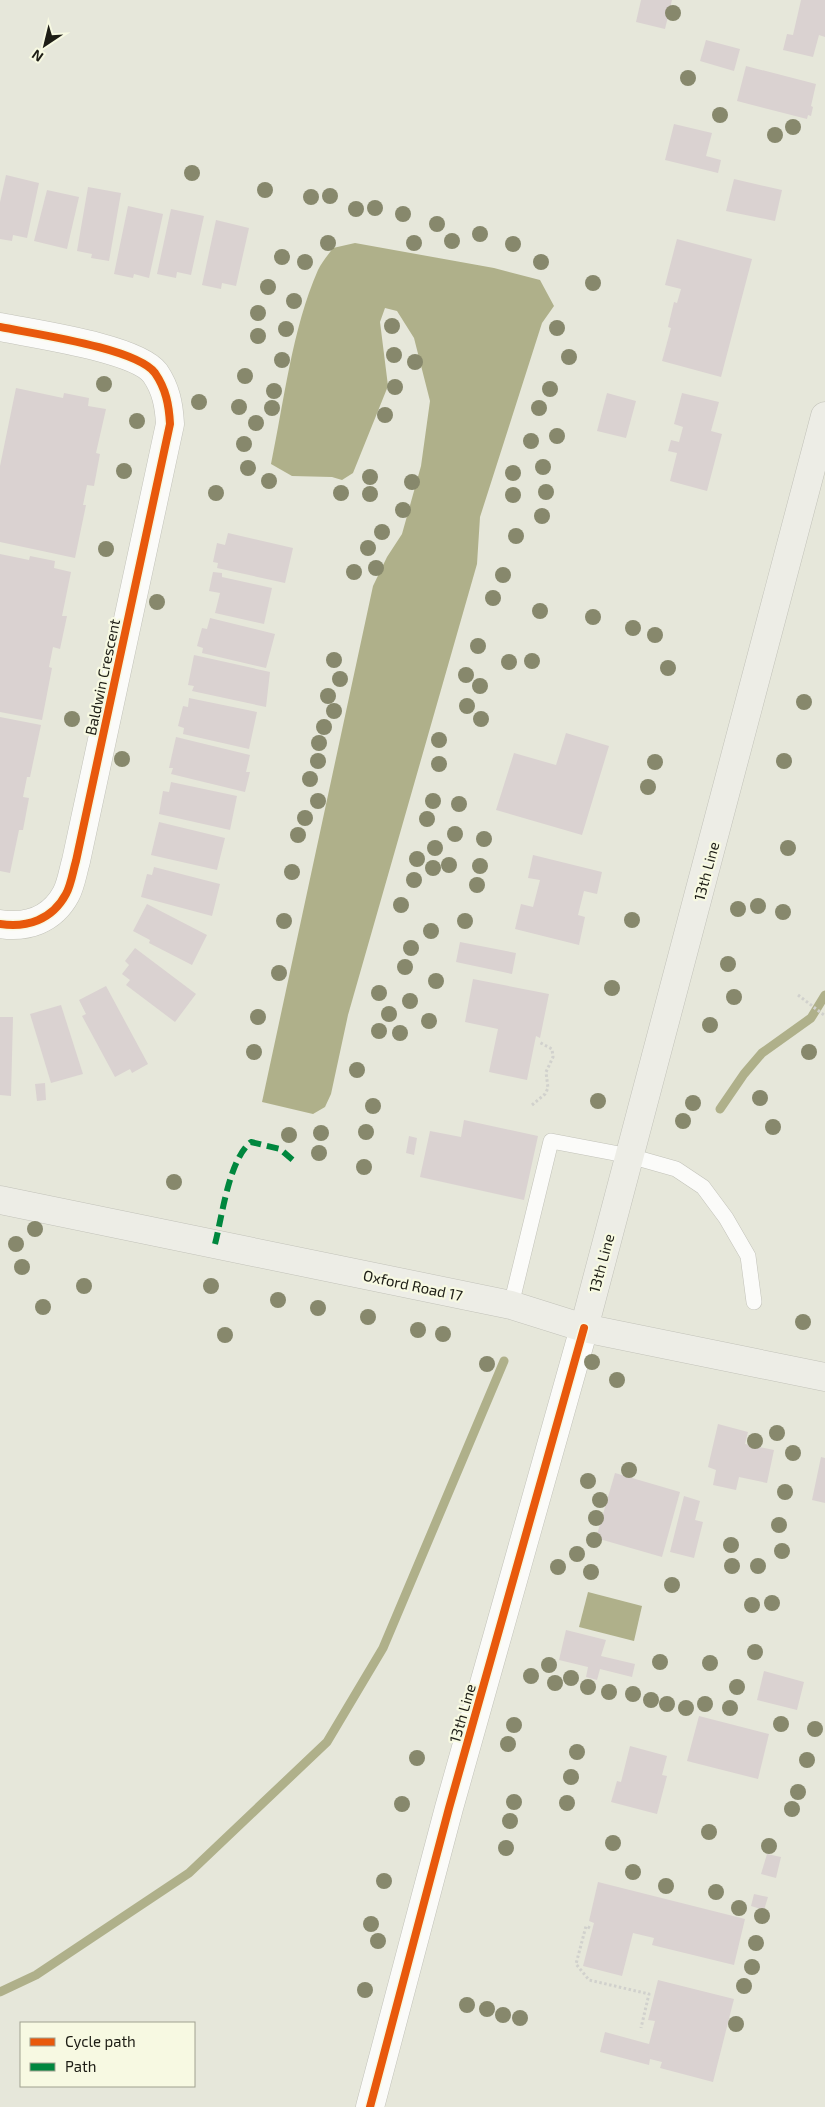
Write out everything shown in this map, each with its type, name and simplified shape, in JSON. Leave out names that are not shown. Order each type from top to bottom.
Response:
[{"type":"main road","name":"13th Line","points":[[584,1328],[825,416]]},
{"type":"main road","name":"Oxford Road 17","points":[[0,1200],[511,1305],[584,1328],[825,1377]]},
{"type":"street","name":"Baldwin Crescent","points":[[0,327],[114,350],[140,360],[154,372],[164,389],[169,407],[170,424],[76,861],[66,895],[42,919],[18,926],[0,924]]},
{"type":"street","name":"13th Line","points":[[370,2107],[443,1827],[584,1328]]},
{"type":"lane","points":[[511,1305],[551,1141],[630,1156],[676,1169],[703,1187],[726,1218],[748,1256],[754,1302]]},
{"type":"path","points":[[798,996],[824,1015]]},
{"type":"path","points":[[532,1105],[545,1094],[548,1088],[546,1072],[552,1057],[552,1049],[539,1042]]},
{"type":"path","points":[[590,1928],[586,1926],[576,1964],[589,1980],[649,1994],[641,2028]]},
{"type":"shaded area","points":[[355,243],[494,268],[540,280],[554,306],[542,323],[480,517],[477,564],[348,1015],[331,1094],[325,1107],[313,1114],[262,1102],[373,586],[387,557],[402,534],[421,466],[430,401],[414,338],[397,311],[385,308],[380,322],[388,386],[353,473],[342,480],[332,477],[292,476],[271,464],[295,341],[309,293],[318,270],[333,248]]},
{"type":"shaded area","points":[[588,1592],[642,1606],[634,1641],[579,1627]]},
{"type":"building","points":[[641,0],[672,0],[665,29],[636,22]]},
{"type":"building","points":[[801,0],[825,0],[825,37],[819,35],[813,57],[783,50],[787,34],[793,35]]},
{"type":"building","points":[[706,40],[740,49],[734,71],[700,61]]},
{"type":"building","points":[[746,66],[816,84],[811,106],[813,107],[811,116],[808,115],[807,119],[737,101]]},
{"type":"building","points":[[674,124],[712,133],[706,156],[721,160],[718,173],[665,160]]},
{"type":"building","points":[[6,175],[39,183],[27,238],[13,235],[12,241],[0,239],[0,202]]},
{"type":"building","points":[[734,179],[782,190],[775,221],[726,211]]},
{"type":"building","points":[[88,187],[121,193],[109,261],[91,258],[92,254],[77,251]]},
{"type":"building","points":[[47,190],[79,197],[67,249],[34,241]]},
{"type":"building","points":[[128,206],[163,214],[149,278],[134,274],[133,278],[114,274]]},
{"type":"building","points":[[171,209],[204,216],[191,275],[177,272],[176,278],[157,274]]},
{"type":"building","points":[[216,220],[249,228],[236,286],[222,283],[221,289],[202,285]]},
{"type":"building","points":[[677,239],[752,259],[721,377],[662,361],[671,328],[668,327],[674,302],[677,303],[681,289],[665,285]]},
{"type":"building","points":[[16,388],[63,398],[64,393],[89,398],[88,406],[106,409],[96,453],[100,454],[94,486],[87,485],[83,505],[86,505],[75,558],[0,542],[0,466]]},
{"type":"building","points":[[607,393],[636,401],[626,438],[597,431]]},
{"type":"building","points":[[682,393],[719,402],[711,431],[722,434],[707,491],[670,481],[677,453],[668,451],[671,440],[679,442],[683,427],[674,424]]},
{"type":"building","points":[[228,533],[293,548],[285,583],[217,568],[218,563],[213,562],[217,543],[225,545]]},
{"type":"building","points":[[0,554],[29,560],[30,556],[55,561],[54,568],[71,572],[62,616],[67,616],[60,649],[53,647],[49,667],[52,668],[42,720],[0,712]]},
{"type":"building","points":[[213,572],[222,573],[222,577],[272,588],[264,624],[215,613],[220,593],[209,591]]},
{"type":"building","points":[[210,618],[275,634],[266,668],[202,653],[203,648],[197,646],[202,628],[207,629]]},
{"type":"building","points":[[194,655],[270,672],[266,707],[192,691],[194,686],[188,685]]},
{"type":"building","points":[[189,698],[257,712],[249,749],[183,734],[184,728],[178,726],[183,706],[188,707]]},
{"type":"building","points":[[0,717],[41,725],[30,777],[27,777],[23,797],[29,798],[23,830],[19,830],[10,873],[0,871]]},
{"type":"building","points":[[566,733],[609,746],[582,835],[496,810],[514,753],[556,765]]},
{"type":"building","points":[[176,737],[250,755],[246,772],[250,772],[245,792],[171,774],[173,768],[169,768]]},
{"type":"building","points":[[171,782],[237,796],[230,830],[159,814],[163,791],[169,792]]},
{"type":"building","points":[[159,822],[225,838],[217,870],[151,855]]},
{"type":"building","points":[[533,855],[602,872],[597,894],[584,891],[578,915],[585,917],[579,945],[515,929],[521,904],[533,907],[540,880],[528,878]]},
{"type":"building","points":[[154,867],[220,884],[212,916],[141,897],[147,874],[152,875]]},
{"type":"building","points":[[147,904],[207,935],[192,965],[149,943],[150,940],[133,931]]},
{"type":"building","points":[[460,942],[516,953],[512,974],[456,962]]},
{"type":"building","points":[[135,948],[196,994],[175,1022],[126,985],[130,980],[122,974],[129,965],[125,961]]},
{"type":"building","points":[[473,979],[549,994],[540,1038],[536,1036],[527,1080],[489,1072],[498,1029],[465,1022]]},
{"type":"building","points":[[106,986],[148,1064],[132,1073],[130,1069],[115,1077],[82,1016],[86,1014],[79,1000]]},
{"type":"building","points":[[61,1005],[83,1074],[51,1083],[30,1014]]},
{"type":"building","points":[[0,1017],[13,1017],[11,1096],[0,1095]]},
{"type":"building","points":[[45,1083],[46,1100],[37,1101],[35,1084]]},
{"type":"building","points":[[464,1120],[538,1136],[524,1200],[420,1177],[430,1131],[461,1137]]},
{"type":"building","points":[[409,1136],[417,1138],[414,1155],[406,1153]]},
{"type":"building","points":[[718,1424],[748,1432],[745,1444],[774,1450],[767,1483],[739,1477],[736,1490],[713,1485],[716,1470],[708,1467]]},
{"type":"building","points":[[821,1457],[825,1458],[825,1503],[812,1500]]},
{"type":"building","points":[[615,1473],[680,1492],[662,1557],[596,1538]]},
{"type":"building","points":[[684,1496],[700,1501],[695,1520],[703,1522],[694,1558],[670,1552]]},
{"type":"building","points":[[566,1630],[606,1640],[601,1656],[635,1664],[632,1677],[600,1669],[597,1680],[586,1677],[588,1667],[559,1660]]},
{"type":"building","points":[[764,1671],[804,1682],[797,1710],[757,1700]]},
{"type":"building","points":[[699,1716],[769,1734],[758,1779],[687,1761]]},
{"type":"building","points":[[630,1746],[667,1756],[662,1775],[667,1776],[657,1814],[611,1802],[617,1781],[621,1782]]},
{"type":"building","points":[[767,1854],[781,1857],[776,1878],[761,1874]]},
{"type":"building","points":[[598,1882],[745,1919],[734,1965],[652,1945],[654,1938],[633,1933],[622,1976],[583,1966],[594,1923],[589,1921]]},
{"type":"building","points":[[754,1894],[768,1897],[764,1910],[751,1906]]},
{"type":"building","points":[[658,1980],[734,1999],[713,2082],[660,2068],[662,2062],[650,2059],[649,2065],[600,2052],[605,2032],[649,2044],[655,2021],[648,2020]]},
{"type":"waterway","points":[[720,1109],[744,1074],[762,1053],[811,1018],[825,995]]},
{"type":"waterway","points":[[0,1992],[36,1975],[189,1873],[327,1742],[383,1648],[504,1361]]},
{"type":"marked path","points":[[215,1244],[227,1189],[243,1150],[251,1142],[280,1149],[294,1161]]},
{"type":"cycle path","points":[[0,327],[107,349],[144,364],[155,373],[162,385],[168,404],[170,424],[69,886],[60,903],[46,916],[20,925],[0,924]]},
{"type":"cycle path","points":[[370,2107],[449,1808],[584,1328]]}]
